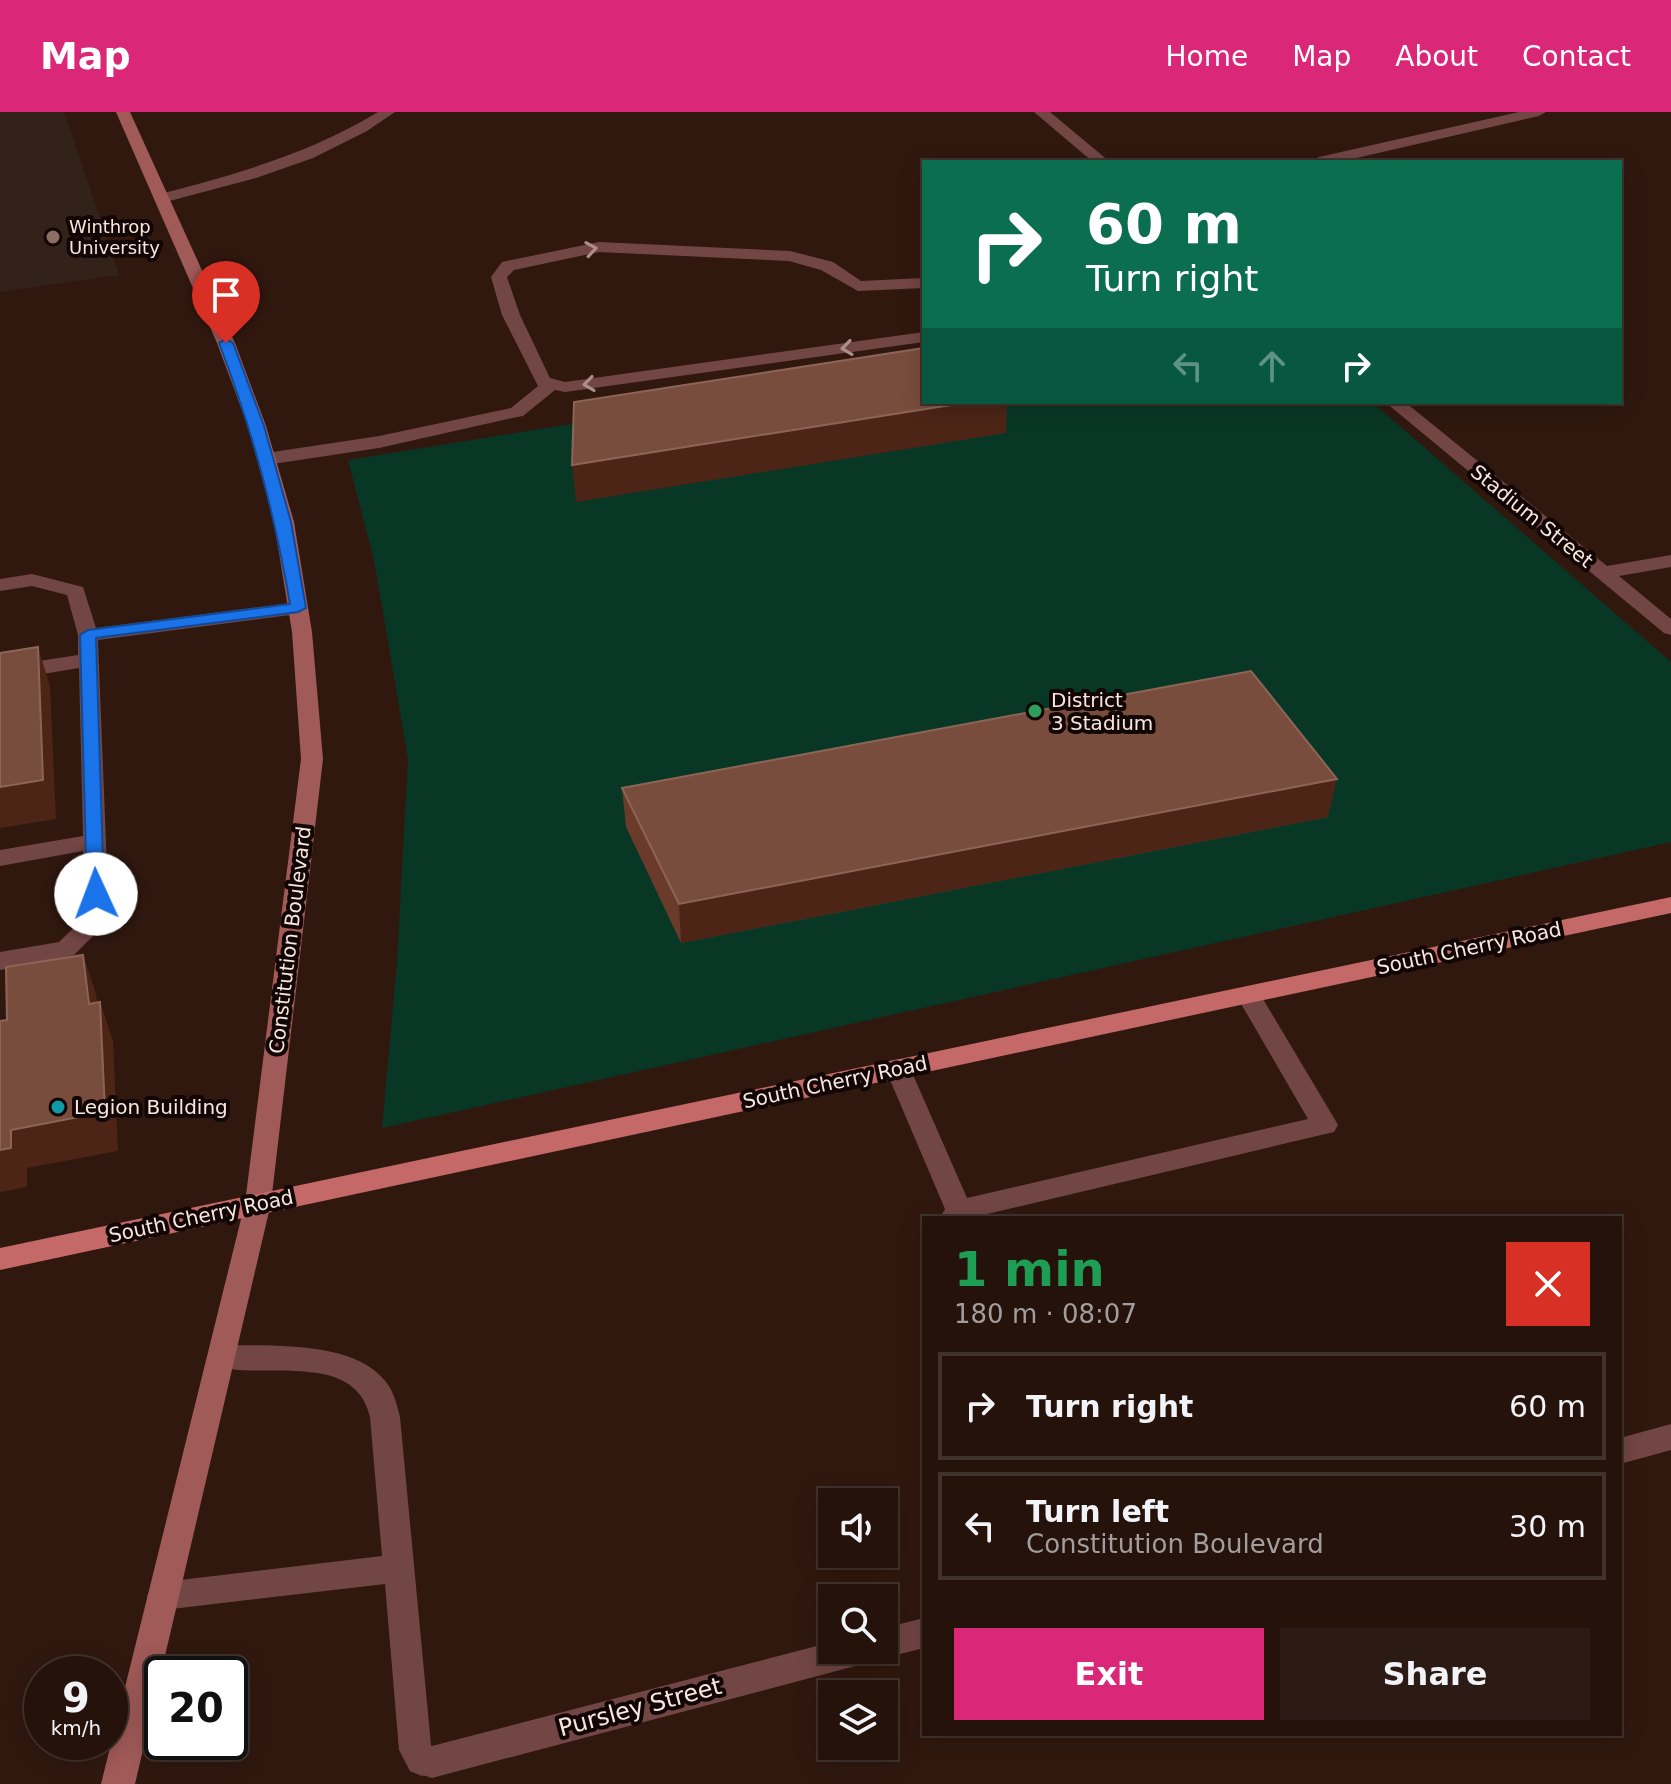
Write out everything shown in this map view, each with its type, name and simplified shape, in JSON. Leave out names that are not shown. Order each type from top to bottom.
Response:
[{"type":"main road","name":"South Cherry Road","points":[[0,1259],[1671,905]]},
{"type":"street","name":"Constitution Boulevard","points":[[118,1784],[258,1203],[312,759],[298,608],[284,522],[257,426],[226,343],[123,112]]},
{"type":"street","points":[[162,198],[281,167],[348,136],[388,112]]},
{"type":"street","points":[[1041,112],[1100,160]]},
{"type":"street","points":[[1328,160],[1539,112]]},
{"type":"street","points":[[922,283],[858,286],[827,266],[790,256],[599,247],[508,266],[499,277],[511,315],[543,382],[565,387],[922,337]]},
{"type":"street","points":[[266,459],[379,442],[517,412],[552,384]]},
{"type":"street","name":"Stadium Street","points":[[1396,404],[1671,629]]},
{"type":"street","points":[[1602,573],[1671,561]]},
{"type":"street","points":[[0,585],[32,580],[76,591],[88,635],[97,920],[66,949],[0,961]]},
{"type":"street","points":[[88,635],[298,608]]},
{"type":"street","points":[[0,674],[89,660]]},
{"type":"street","points":[[0,858],[93,842]]},
{"type":"street","points":[[898,1068],[956,1214],[1325,1125],[1248,995]]},
{"type":"street","points":[[163,1596],[399,1568],[385,1417],[376,1391],[356,1374],[322,1362],[221,1357]]},
{"type":"street","points":[[1622,1450],[1671,1437]]},
{"type":"street","name":"Pursley Street","points":[[399,1568],[415,1750],[422,1760],[432,1762],[818,1661]]},
{"type":"street","points":[[898,1640],[922,1634]]},
{"type":"shaded area","name":"Winthrop University","points":[[0,112],[64,112],[119,275],[0,292]]},
{"type":"green space","name":"District 3 Stadium","points":[[922,367],[922,404],[1374,404],[1671,662],[1671,842],[382,1128],[397,962],[408,759],[374,560],[348,460]]},
{"type":"building","points":[[922,348],[922,404],[957,404],[572,465],[574,402]]},
{"type":"building","points":[[38,647],[43,780],[0,787],[0,653]]},
{"type":"building","points":[[1251,671],[1337,779],[679,904],[622,788]]},
{"type":"building","name":"Legion Building","points":[[83,955],[89,1004],[100,1002],[105,1112],[11,1130],[11,1148],[0,1150],[0,1021],[7,1020],[6,967]]},
{"type":"place","name":"Winthrop University","points":[[53,237]]},
{"type":"place","name":"District 3 Stadium","points":[[1035,711]]},
{"type":"place","name":"Legion Building","points":[[58,1107]]},
{"type":"route","points":[[96,894],[88,635],[298,608],[284,522],[257,426],[226,343]]}]
